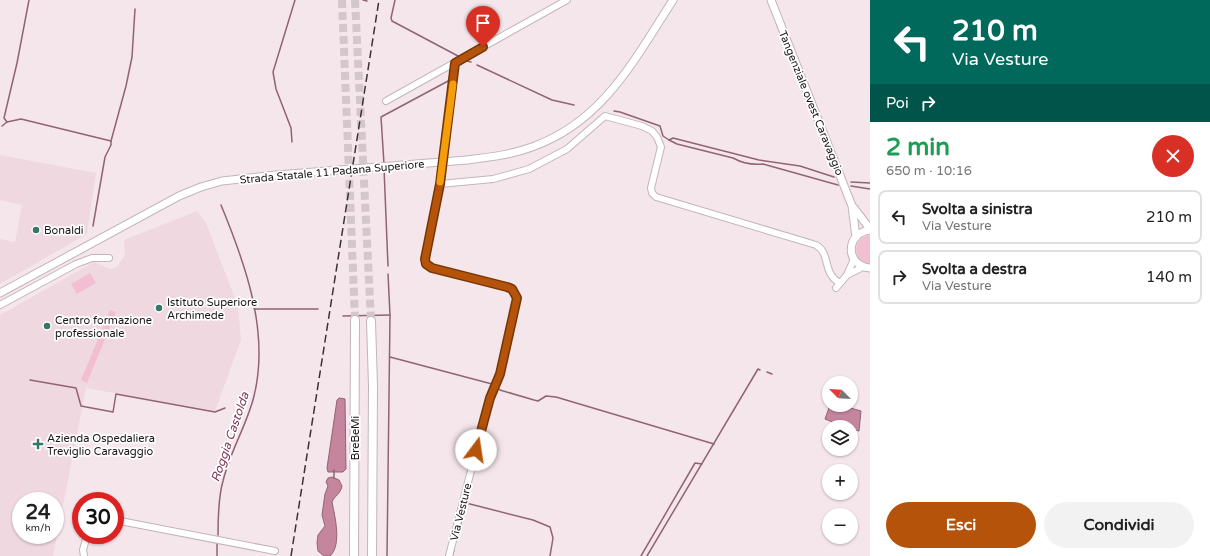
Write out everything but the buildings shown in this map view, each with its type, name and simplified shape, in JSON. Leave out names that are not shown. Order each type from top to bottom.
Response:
[{"type":"highway","name":"BreBeMi","points":[[354,556],[355,320]]},
{"type":"highway","name":"BreBeMi","points":[[371,321],[372,556]]},
{"type":"main road","name":"Strada Statale 11 Padana Superiore","points":[[0,293],[159,206],[201,187],[227,180],[276,175],[467,160],[522,150],[549,140],[571,128],[612,91],[633,62],[673,0]]},
{"type":"main road","name":"Tangenziale ovest Caravaggio","points":[[770,0],[852,206],[856,237]]},
{"type":"main road","name":"Tangenziale ovest Caravaggio","points":[[852,206],[870,230],[861,233],[852,243],[851,249],[854,259]]},
{"type":"main road","points":[[854,259],[858,264],[868,268]]},
{"type":"street","points":[[386,101],[567,0]]},
{"type":"street","name":"Via Vesture","points":[[450,556],[490,398],[500,374],[517,298],[512,289],[507,287],[441,271],[428,267],[426,264],[425,259],[440,184],[457,62]]},
{"type":"street","points":[[440,184],[493,179],[529,170],[567,149],[604,116],[642,126],[652,131],[657,137],[661,147],[651,188],[652,192],[656,196],[816,245],[821,248],[829,274],[838,286],[847,275],[854,259]]},
{"type":"street","points":[[0,306],[76,264],[92,258],[109,258]]},
{"type":"street","points":[[847,275],[868,268]]},
{"type":"street","points":[[124,522],[275,550]]},
{"type":"street","points":[[84,556],[83,550],[85,544]]},
{"type":"shaded area","points":[[0,155],[96,173],[87,234],[0,284],[0,239],[15,242],[22,205],[0,200]]},
{"type":"shaded area","points":[[197,211],[206,223],[238,306],[241,340],[215,411],[86,388],[64,500],[64,492],[12,492],[12,544],[55,544],[53,556],[0,556],[0,315],[94,262],[111,269],[117,267],[125,255],[124,240]]},
{"type":"shaded area","points":[[870,235],[870,265],[860,260],[856,252],[856,248],[857,244],[862,238]]},
{"type":"shaded area","points":[[90,273],[96,283],[77,294],[71,284]]},
{"type":"shaded area","points":[[110,310],[116,312],[87,383],[81,380]]},
{"type":"shaded area","points":[[339,398],[345,399],[346,469],[343,472],[328,472],[327,468],[337,400]]},
{"type":"shaded area","points":[[861,411],[859,431],[858,420],[825,419],[828,412]]},
{"type":"shaded area","points":[[332,477],[339,480],[342,486],[332,502],[337,538],[334,551],[330,556],[324,556],[318,551],[317,543],[318,535],[325,526],[322,515],[325,494],[328,486],[326,482],[328,478]]},
{"type":"waterway","points":[[7,122],[4,118],[17,63],[29,0]]},
{"type":"waterway","points":[[292,142],[291,128],[276,89],[273,72],[295,0]]},
{"type":"waterway","points":[[363,0],[367,1]]},
{"type":"waterway","points":[[395,0],[391,18],[392,21],[458,56]]},
{"type":"waterway","points":[[111,141],[126,86],[132,57],[135,9]]},
{"type":"waterway","points":[[467,61],[471,62]]},
{"type":"waterway","points":[[477,65],[552,100],[574,105]]},
{"type":"waterway","points":[[384,164],[381,117],[450,80]]},
{"type":"waterway","points":[[614,111],[660,126],[663,136],[669,140],[673,138],[759,160],[800,166],[834,177]]},
{"type":"waterway","points":[[2,126],[7,122],[21,119],[111,141],[111,145],[105,157],[93,226]]},
{"type":"waterway","points":[[669,140],[677,144],[751,164],[763,164],[838,185]]},
{"type":"waterway","points":[[384,168],[388,266]]},
{"type":"waterway","points":[[851,182],[870,183]]},
{"type":"waterway","points":[[851,186],[870,189]]},
{"type":"waterway","name":"Roggia Castolda","points":[[218,535],[219,508],[222,487],[226,470],[254,396],[258,372],[259,347],[257,323],[246,274],[239,250],[221,205]]},
{"type":"waterway","points":[[387,556],[390,315],[388,274]]},
{"type":"waterway","points":[[254,309],[318,309]]},
{"type":"waterway","points":[[343,316],[390,315]]},
{"type":"waterway","points":[[390,357],[492,384]]},
{"type":"waterway","points":[[647,556],[758,369],[760,370]]},
{"type":"waterway","points":[[767,372],[772,374]]},
{"type":"waterway","points":[[30,380],[76,388],[81,406],[113,412],[116,394],[215,412],[225,408]]},
{"type":"waterway","points":[[496,387],[500,390],[538,401],[546,396],[556,397],[714,444]]},
{"type":"waterway","points":[[641,556],[695,463],[702,464]]},
{"type":"waterway","points":[[334,470],[334,478]]},
{"type":"waterway","points":[[460,527],[466,503],[533,520],[550,527],[553,538],[550,556]]},
{"type":"waterway","name":"Roggia Castolda","points":[[217,543],[217,556]]},
{"type":"waterway","points":[[452,556],[454,550]]},
{"type":"tunnel","points":[[342,0],[355,320]]},
{"type":"tunnel","points":[[355,0],[371,321]]},
{"type":"railway","points":[[291,556],[379,0]]},
{"type":"slow traffic","points":[[440,182],[453,84]]},
{"type":"place","name":"Bonaldi","points":[[36,230]]},
{"type":"place","name":"Istituto Superiore Archimede","points":[[159,308]]},
{"type":"place","name":"Centro formazione professionale","points":[[47,326]]},
{"type":"place","name":"Azienda Ospedaliera Treviglio Caravaggio","points":[[38,444]]},
{"type":"route","points":[[476,450],[490,398],[500,374],[517,298],[512,289],[428,267],[425,259],[440,184],[455,63],[483,47]]}]
